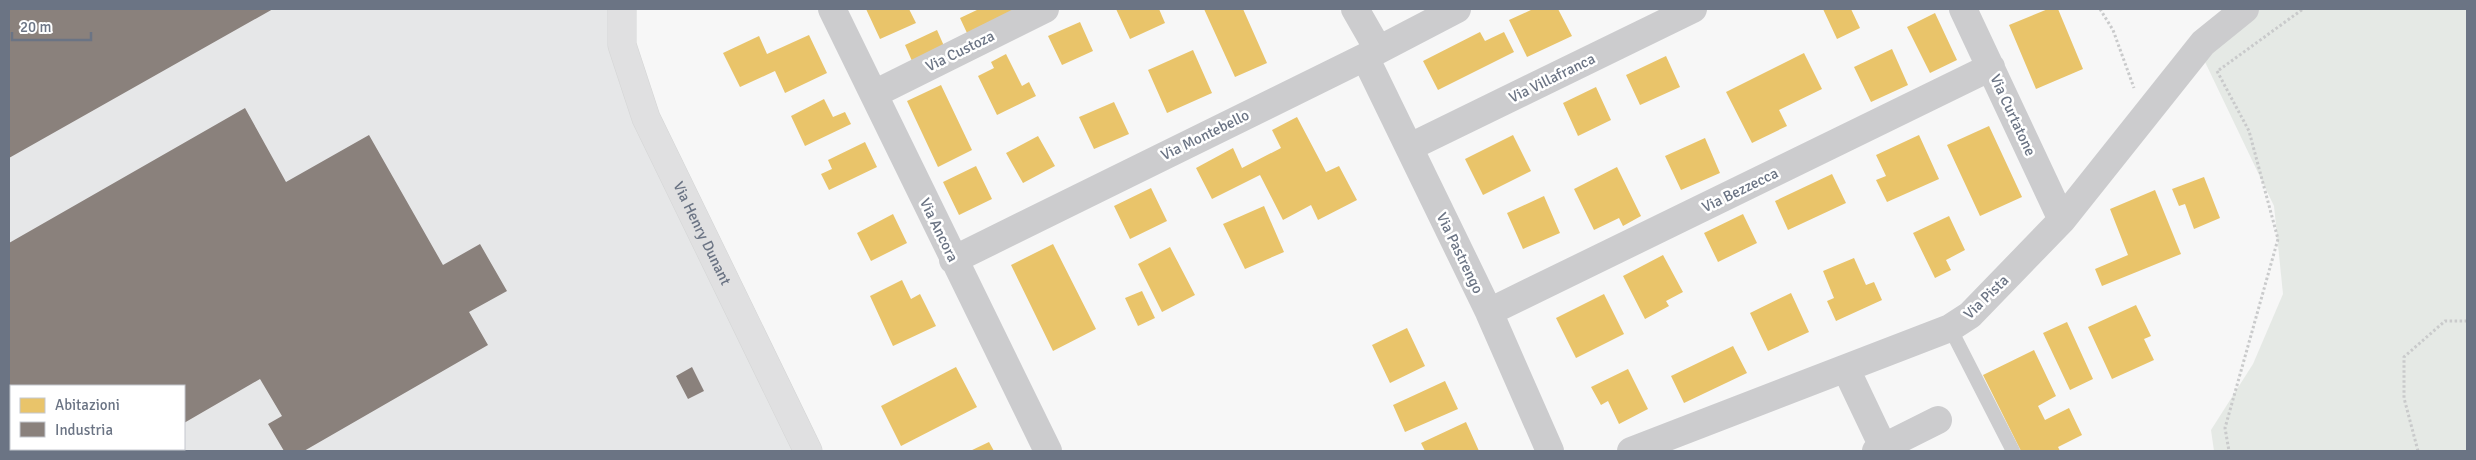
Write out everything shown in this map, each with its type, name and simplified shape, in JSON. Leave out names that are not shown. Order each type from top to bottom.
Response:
[{"type":"main road","name":"Via Henry Dunant","points":[[622,9],[622,45],[646,118],[808,451]]},
{"type":"street","name":"Via Ancora","points":[[832,9],[1048,451]]},
{"type":"street","name":"Via Custoza","points":[[874,94],[1045,9]]},
{"type":"street","name":"Via Pastrengo","points":[[1355,9],[1410,147],[1488,312],[1550,451]]},
{"type":"street","name":"Via Montebello","points":[[953,260],[1457,9]]},
{"type":"street","name":"Via Villafranca","points":[[1410,147],[1693,9]]},
{"type":"street","name":"Via Curtatone","points":[[1964,9],[2062,220]]},
{"type":"street","name":"Via Pista","points":[[1631,451],[1950,328],[1970,315],[2062,220],[2203,43],[2245,9]]},
{"type":"street","name":"Via Bezzecca","points":[[1488,312],[1991,67]]},
{"type":"street","points":[[1846,369],[1882,450],[1938,420]]},
{"type":"lane","points":[[1950,328],[2013,451]]},
{"type":"path","points":[[2100,9],[2113,30],[2144,117]]},
{"type":"path","points":[[2209,76],[2302,9]]},
{"type":"path","points":[[2217,71],[2249,131],[2278,239],[2225,428],[2229,451]]},
{"type":"path","points":[[2418,451],[2404,398],[2404,358],[2445,321],[2467,321]]},
{"type":"shaded area","points":[[9,9],[612,9],[798,451],[9,451]]},
{"type":"shaded area","points":[[2237,9],[2467,9],[2467,451],[2214,451],[2211,430],[2253,364],[2283,294],[2274,206],[2194,39]]},
{"type":"building: Abitazioni","points":[[866,9],[909,9],[916,23],[880,39]]},
{"type":"building: Abitazioni","points":[[979,9],[1017,9],[967,33],[960,18]]},
{"type":"building: Abitazioni","points":[[1116,9],[1159,9],[1165,23],[1130,39]]},
{"type":"building: Abitazioni","points":[[1204,9],[1243,9],[1267,63],[1235,77]]},
{"type":"building: Abitazioni","points":[[1533,9],[1558,9],[1572,36],[1527,57],[1509,20]]},
{"type":"building: Abitazioni","points":[[1823,9],[1851,9],[1860,28],[1837,39]]},
{"type":"building: Abitazioni","points":[[2048,9],[2058,9],[2083,69],[2036,89],[2009,25]]},
{"type":"building: Abitazioni","points":[[1935,13],[1957,60],[1930,73],[1907,27]]},
{"type":"building: Abitazioni","points":[[1080,22],[1093,51],[1062,65],[1048,36]]},
{"type":"building: Abitazioni","points":[[937,30],[944,46],[912,61],[905,45]]},
{"type":"building: Abitazioni","points":[[1480,32],[1485,41],[1504,32],[1514,52],[1438,90],[1423,61]]},
{"type":"building: Abitazioni","points":[[809,35],[827,73],[785,93],[775,71],[740,87],[723,53],[759,36],[767,54]]},
{"type":"building: Abitazioni","points":[[1892,49],[1908,85],[1871,102],[1854,67]]},
{"type":"building: Abitazioni","points":[[1193,50],[1212,93],[1167,113],[1148,70]]},
{"type":"building: Abitazioni","points":[[1804,53],[1822,89],[1779,110],[1787,126],[1752,143],[1726,92]]},
{"type":"building: Abitazioni","points":[[1006,54],[1022,86],[1029,82],[1036,96],[997,115],[978,76],[994,68],[991,62]]},
{"type":"building: Abitazioni","points":[[1666,56],[1680,87],[1640,105],[1626,75]]},
{"type":"building: Abitazioni","points":[[941,85],[972,150],[938,167],[907,101]]},
{"type":"building: Abitazioni","points":[[1596,87],[1611,120],[1578,136],[1563,103]]},
{"type":"building: Abitazioni","points":[[824,99],[833,117],[845,112],[851,124],[805,146],[791,116]]},
{"type":"building: Abitazioni","points":[[1114,102],[1129,134],[1094,149],[1079,117]]},
{"type":"building: Abitazioni","points":[[1297,117],[1326,172],[1339,166],[1357,200],[1318,220],[1311,205],[1283,220],[1260,175],[1212,199],[1196,168],[1233,148],[1242,168],[1281,148],[1272,130]]},
{"type":"building: Abitazioni","points":[[1989,126],[2022,197],[1980,216],[1947,145]]},
{"type":"building: Abitazioni","points":[[1513,135],[1531,171],[1483,195],[1465,159]]},
{"type":"building: Abitazioni","points":[[1919,135],[1939,179],[1887,202],[1876,180],[1886,176],[1876,155]]},
{"type":"building: Abitazioni","points":[[1038,136],[1055,166],[1023,183],[1006,153]]},
{"type":"building: Abitazioni","points":[[1705,138],[1720,173],[1681,190],[1665,156]]},
{"type":"building: Abitazioni","points":[[865,142],[877,167],[829,190],[821,174],[832,169],[828,160]]},
{"type":"building: Abitazioni","points":[[976,166],[992,199],[959,215],[943,182]]},
{"type":"building: Abitazioni","points":[[1617,167],[1641,216],[1623,226],[1619,218],[1594,230],[1574,189]]},
{"type":"building: Abitazioni","points":[[1832,174],[1846,203],[1788,230],[1775,201]]},
{"type":"building: Abitazioni","points":[[2204,177],[2220,218],[2194,229],[2185,204],[2179,206],[2172,189]]},
{"type":"building: Abitazioni","points":[[1151,188],[1167,221],[1130,239],[1114,206]]},
{"type":"building: Abitazioni","points":[[2155,190],[2181,254],[2102,286],[2095,269],[2128,255],[2110,209]]},
{"type":"building: Abitazioni","points":[[1544,196],[1560,233],[1523,249],[1507,213]]},
{"type":"building: Abitazioni","points":[[1264,206],[1284,252],[1245,269],[1223,224]]},
{"type":"building: Abitazioni","points":[[893,214],[907,243],[871,261],[857,233]]},
{"type":"building: Abitazioni","points":[[1743,214],[1757,243],[1718,262],[1704,233]]},
{"type":"building: Abitazioni","points":[[1949,216],[1965,250],[1946,260],[1951,270],[1935,278],[1913,233]]},
{"type":"building: Abitazioni","points":[[1053,244],[1096,329],[1053,351],[1011,265]]},
{"type":"building: Abitazioni","points":[[1170,247],[1195,295],[1162,312],[1138,264]]},
{"type":"building: Abitazioni","points":[[1663,255],[1683,292],[1666,301],[1669,306],[1645,319],[1623,276]]},
{"type":"building: Abitazioni","points":[[1854,258],[1866,285],[1874,282],[1882,300],[1836,321],[1827,301],[1834,298],[1823,271]]},
{"type":"building: Abitazioni","points":[[902,280],[911,299],[920,294],[936,326],[893,346],[870,296]]},
{"type":"building: Abitazioni","points":[[1142,291],[1155,318],[1138,326],[1125,298]]},
{"type":"building: Abitazioni","points":[[1791,293],[1809,332],[1768,351],[1750,313]]},
{"type":"building: Abitazioni","points":[[1604,294],[1624,334],[1576,358],[1556,318]]},
{"type":"building: Abitazioni","points":[[2136,305],[2151,336],[2144,339],[2154,360],[2112,379],[2088,327]]},
{"type":"building: Abitazioni","points":[[2067,322],[2093,379],[2070,390],[2043,333]]},
{"type":"building: Abitazioni","points":[[1407,328],[1425,366],[1390,383],[1372,345]]},
{"type":"building: Abitazioni","points":[[1733,346],[1747,373],[1684,403],[1671,376]]},
{"type":"building: Abitazioni","points":[[2034,350],[2056,396],[2038,406],[2045,420],[2069,408],[2082,435],[2058,447],[2060,451],[2021,451],[1983,375]]},
{"type":"building: Abitazioni","points":[[956,367],[977,407],[901,446],[881,406]]},
{"type":"building: Abitazioni","points":[[1628,369],[1648,409],[1619,424],[1608,401],[1601,405],[1591,387]]},
{"type":"building: Abitazioni","points":[[1445,381],[1458,409],[1405,432],[1393,405]]},
{"type":"building: Abitazioni","points":[[1466,422],[1479,451],[1425,451],[1421,443]]},
{"type":"building: Abitazioni","points":[[989,442],[994,451],[970,451]]},
{"type":"building: Industria","points":[[9,9],[273,9],[9,158]]},
{"type":"building: Industria","points":[[245,108],[286,182],[369,135],[443,265],[480,244],[507,291],[469,312],[488,345],[304,451],[284,451],[268,424],[282,416],[260,379],[185,422],[185,385],[10,385],[10,450],[136,450],[9,451],[9,243]]},
{"type":"building: Industria","points":[[692,367],[704,391],[688,399],[676,376]]}]
